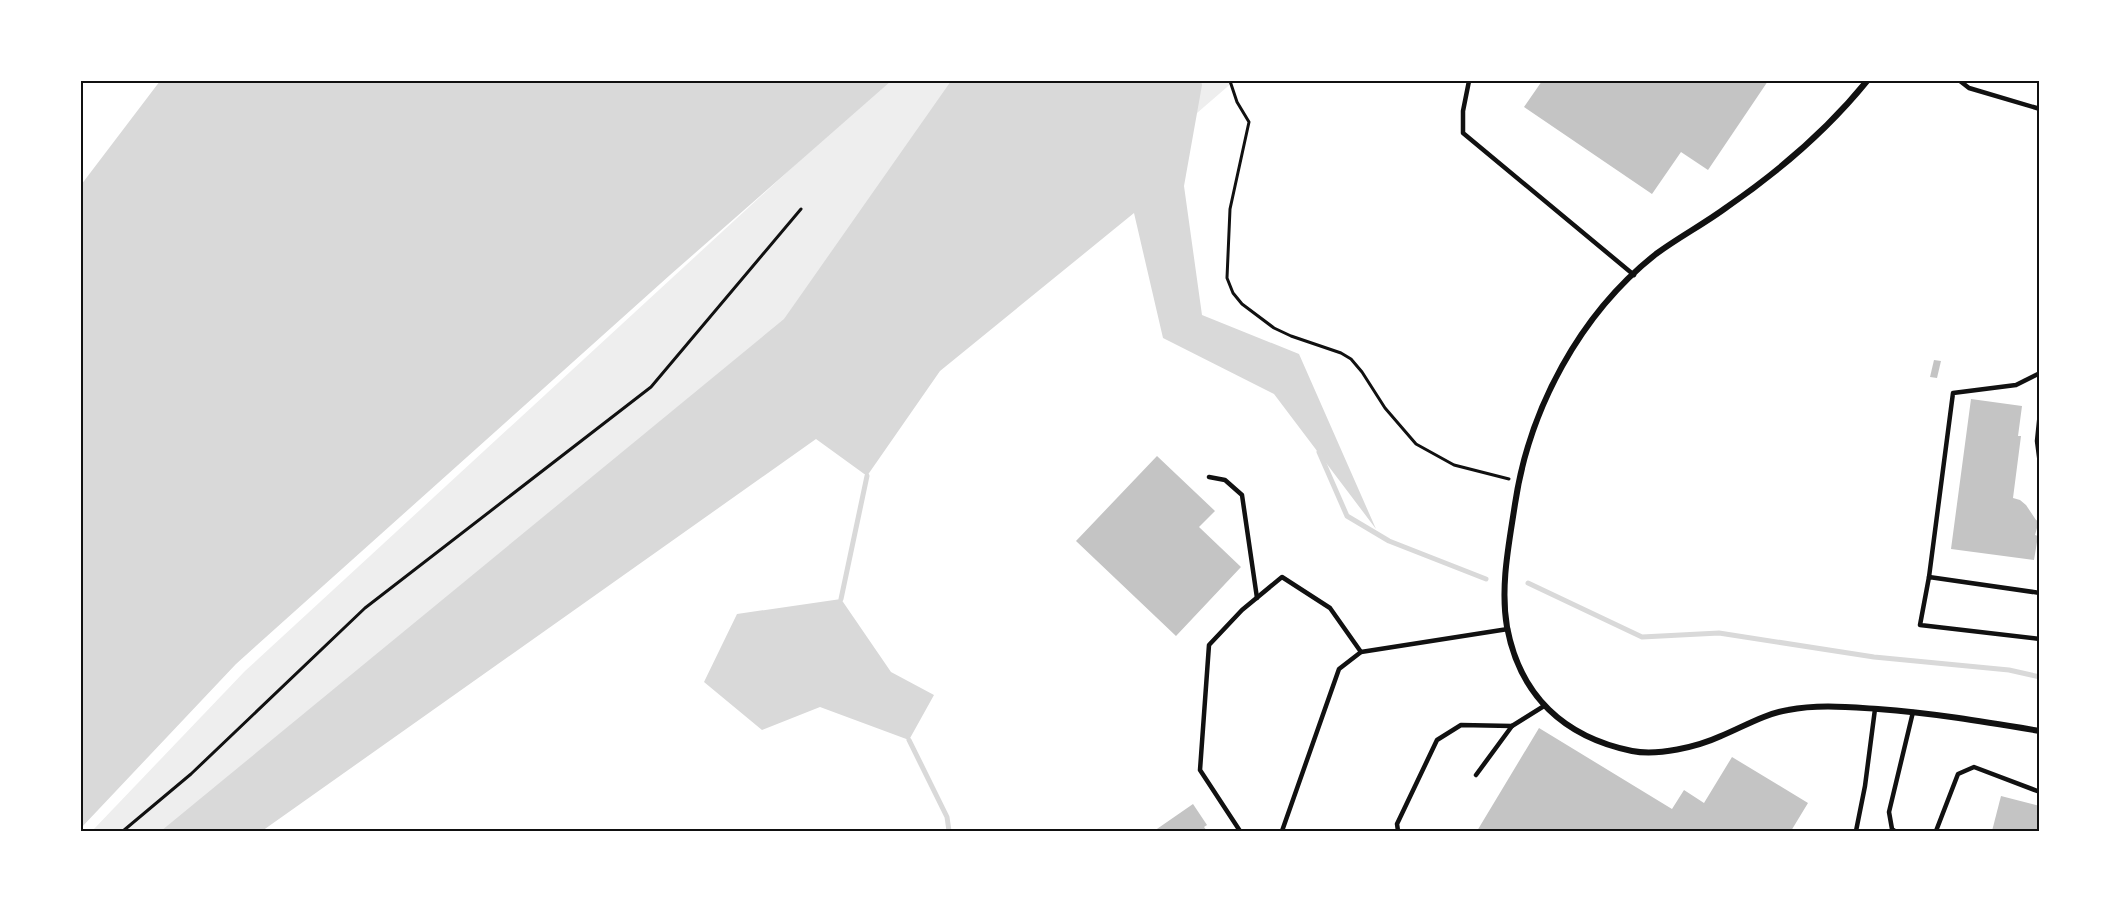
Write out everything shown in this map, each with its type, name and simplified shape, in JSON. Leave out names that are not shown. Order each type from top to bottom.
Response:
[{"type":"street","points":[[1867,81],[1818,132],[1772,174],[1728,207],[1656,254],[1619,288],[1590,323],[1550,387],[1531,437],[1518,482],[1506,564],[1503,608],[1510,643],[1526,679],[1544,706],[1576,732],[1634,752],[1666,752],[1716,738],[1785,710],[1826,705],[1913,712],[2040,731]]},
{"type":"lane","points":[[1469,81],[1462,111],[1462,133],[1634,275]]},
{"type":"lane","points":[[1960,81],[1969,88],[2040,109]]},
{"type":"lane","points":[[2040,373],[2016,385],[1953,393],[1929,577],[1920,625],[2040,639]]},
{"type":"lane","points":[[2040,411],[2037,441],[2040,464]]},
{"type":"lane","points":[[1209,477],[1225,480],[1242,495],[1257,598]]},
{"type":"lane","points":[[1240,831],[1200,770],[1209,645],[1242,610],[1282,577],[1330,608],[1361,652]]},
{"type":"lane","points":[[1929,577],[2040,593]]},
{"type":"lane","points":[[1282,831],[1339,669],[1361,652],[1508,629]]},
{"type":"lane","points":[[1476,775],[1512,726],[1544,706]]},
{"type":"lane","points":[[1856,831],[1865,786],[1875,709]]},
{"type":"lane","points":[[1894,831],[1889,812],[1913,712]]},
{"type":"lane","points":[[1398,831],[1397,824],[1437,740],[1461,725],[1512,726]]},
{"type":"lane","points":[[1936,831],[1958,774],[1974,767],[2040,792]]},
{"type":"path","points":[[1230,81],[1237,102],[1248,122],[1230,208],[1227,266],[1229,287],[1242,304],[1274,328],[1341,353],[1356,365],[1385,408],[1416,444],[1455,465],[1518,482]]},
{"type":"path","points":[[123,831],[191,774],[365,608],[651,387],[801,209]]},
{"type":"shaded area","points":[[160,81],[891,81],[670,275],[236,664],[81,828],[81,185]]},
{"type":"shaded area","points":[[886,81],[1234,81],[1167,139],[248,831],[93,830],[245,671]]},
{"type":"shaded area","points":[[951,81],[1201,81],[1184,186],[1202,315],[1299,354],[1376,529],[1274,394],[1163,338],[1134,213],[940,371],[867,476],[816,439],[262,831],[161,831],[784,319]]},
{"type":"shaded area","points":[[841,599],[891,672],[934,695],[909,740],[820,707],[762,730],[704,682],[737,614]]},
{"type":"building","points":[[1542,81],[1768,81],[1708,170],[1681,152],[1652,194],[1524,107]]},
{"type":"building","points":[[1934,360],[1941,361],[1937,378],[1930,377]]},
{"type":"building","points":[[1971,399],[2022,406],[2018,436],[2021,436],[2013,498],[2026,505],[2039,521],[2035,535],[2038,536],[2034,560],[1951,549]]},
{"type":"building","points":[[1157,456],[1215,511],[1199,527],[1241,567],[1176,636],[1076,541]]},
{"type":"building","points":[[1539,728],[1672,809],[1684,790],[1704,803],[1732,757],[1808,803],[1791,831],[1477,831]]},
{"type":"building","points":[[2001,796],[2040,806],[2040,831],[1992,831]]},
{"type":"building","points":[[1193,804],[1207,825],[1204,827],[1207,831],[1154,831]]},
{"type":"waterway","points":[[1319,452],[1347,516],[1389,541],[1486,579]]},
{"type":"waterway","points":[[841,599],[867,476]]},
{"type":"waterway","points":[[1528,583],[1642,637],[1719,633],[1874,657],[2009,670],[2040,677]]},
{"type":"waterway","points":[[909,740],[947,817],[949,831]]}]
